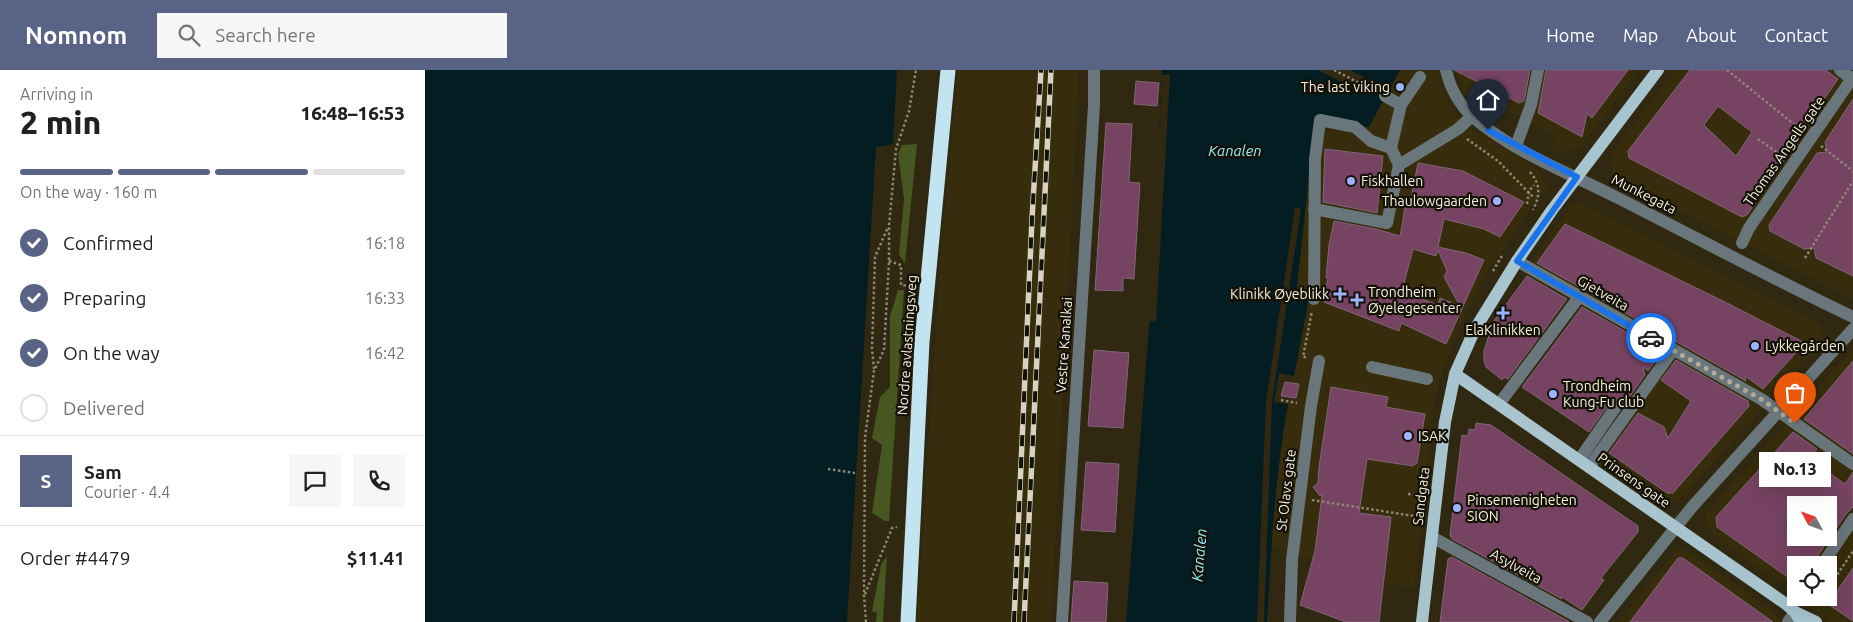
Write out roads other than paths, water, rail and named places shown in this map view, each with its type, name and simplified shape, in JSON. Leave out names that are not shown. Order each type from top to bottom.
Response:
[{"type":"highway","name":"Nordre avlastningsveg","points":[[907,622],[922,342],[948,70]]},
{"type":"main road","name":"Sandgata","points":[[1422,622],[1445,422],[1455,374],[1475,329],[1517,261],[1577,177],[1658,70]]},
{"type":"main road","name":"Prinsens gate","points":[[1455,374],[1786,604],[1794,619],[1816,622]]},
{"type":"street","name":"Vestre Kanalkai","points":[[1062,622],[1094,105],[1094,70]]},
{"type":"street","name":"Munkegata","points":[[1446,70],[1451,86],[1459,101],[1488,130],[1853,317]]},
{"type":"street","points":[[1516,146],[1531,105],[1538,70]]},
{"type":"street","points":[[1840,70],[1853,79]]},
{"type":"street","points":[[1314,209],[1387,223],[1399,165],[1391,148],[1401,105],[1420,77]]},
{"type":"street","name":"Thomas Angells gate","points":[[1741,243],[1749,228],[1853,79]]},
{"type":"street","points":[[1385,96],[1401,105]]},
{"type":"street","points":[[1399,165],[1462,126],[1472,116]]},
{"type":"street","points":[[1314,299],[1315,159],[1320,120],[1355,127],[1371,141],[1391,148]]},
{"type":"street","name":"Gjetveita","points":[[1517,261],[1779,411],[1853,464]]},
{"type":"street","points":[[1499,404],[1579,297]]},
{"type":"street","points":[[1600,622],[1692,507],[1853,329]]},
{"type":"street","points":[[1584,464],[1673,350]]},
{"type":"street","name":"St Olavs gate","points":[[1290,622],[1292,560],[1311,406],[1319,361]]},
{"type":"street","points":[[1372,367],[1427,379]]},
{"type":"street","points":[[1584,464],[1615,408]]},
{"type":"street","points":[[1828,556],[1853,519]]},
{"type":"street","name":"Asylveita","points":[[1431,536],[1587,622]]},
{"type":"water","points":[[425,70],[897,70],[893,144],[876,147],[847,622],[425,622]]},
{"type":"water","name":"Kanalen","points":[[1162,70],[1400,70],[1369,127],[1338,120],[1315,119],[1296,295],[1309,298],[1294,376],[1279,373],[1274,402],[1288,404],[1277,485],[1267,622],[1126,622],[1151,302]]},
{"type":"railway","points":[[1014,622],[1032,219],[1041,70]]},
{"type":"railway","points":[[1024,622],[1051,70]]},
{"type":"place","name":"The last viking","points":[[1400,87]]},
{"type":"place","name":"Fiskhallen","points":[[1351,181]]},
{"type":"place","name":"Thaulowgaarden","points":[[1497,201]]},
{"type":"place","name":"Klinikk Øyeblikk","points":[[1340,294]]},
{"type":"place","name":"Trondheim Øyelegesenter","points":[[1357,300]]},
{"type":"place","name":"ElaKlinikken","points":[[1503,313]]},
{"type":"place","name":"Lykkegården","points":[[1755,346]]},
{"type":"place","name":"Trondheim Kung-Fu club","points":[[1553,394]]},
{"type":"place","name":"No.13","points":[[1795,423]]},
{"type":"place","name":"ISAK","points":[[1408,436]]},
{"type":"place","name":"Pinsemenigheten SION","points":[[1457,508]]}]
